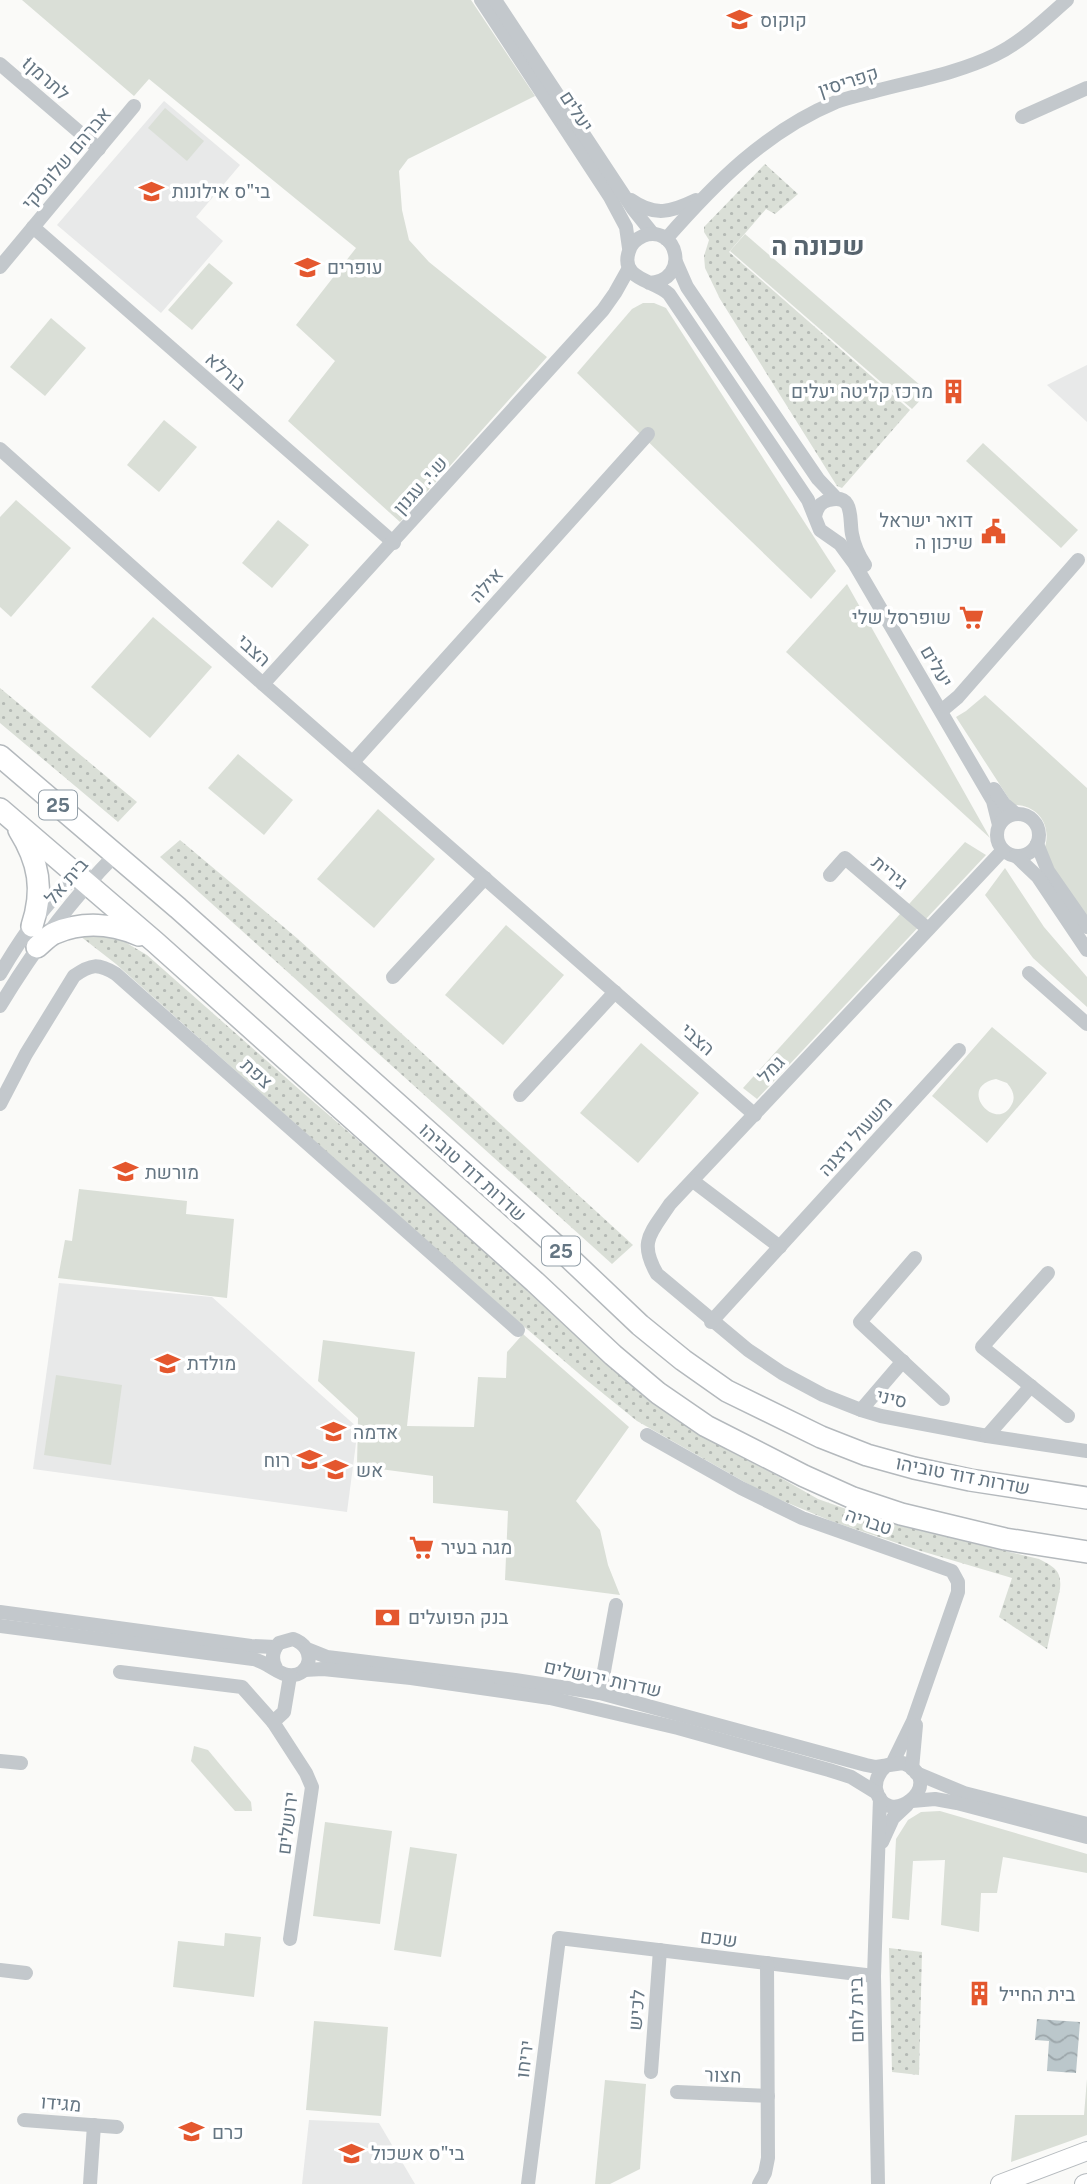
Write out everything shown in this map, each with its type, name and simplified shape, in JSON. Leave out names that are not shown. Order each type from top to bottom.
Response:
[{"type":"highway","name":"שדרות דוד טוביהו","points":[[0,756],[116,855],[563,1252],[640,1325],[727,1391],[821,1437],[867,1455],[970,1480],[1087,1498]]},
{"type":"highway","name":"25","points":[[6,814],[155,942],[536,1282],[613,1355],[658,1393],[706,1426],[804,1476],[877,1506],[1005,1539],[1087,1552]]},
{"type":"highway","points":[[6,814],[28,845],[39,881],[35,936],[89,925],[110,925],[155,942]]},
{"type":"main road","points":[[1000,2184],[1087,2151]]},
{"type":"street","name":"יעלים","points":[[481,0],[610,197],[626,227],[629,248]]},
{"type":"street","name":"יעלים","points":[[495,0],[623,195],[660,236]]},
{"type":"street","name":"קפריסין","points":[[660,236],[740,162],[771,138],[810,114],[839,101],[962,68],[996,55],[1028,35],[1067,0]]},
{"type":"street","name":"tלתרמן","points":[[0,64],[99,149]]},
{"type":"street","points":[[1022,117],[1087,88]]},
{"type":"street","name":"אברהם שלונסקי","points":[[0,267],[134,106]]},
{"type":"street","points":[[623,195],[643,209],[657,212],[683,206],[704,196]]},
{"type":"street","name":"בורלא","points":[[33,227],[394,543]]},
{"type":"street","points":[[660,236],[674,249],[676,262],[687,287],[818,479],[837,499],[849,507],[852,516],[850,524],[841,534],[828,535],[820,530],[808,499],[669,293],[645,281],[629,268],[629,248],[639,238],[660,236]]},
{"type":"street","points":[[645,281],[663,280],[674,269],[676,262]]},
{"type":"street","name":"ש.י. עגנון","points":[[264,684],[603,310],[629,268]]},
{"type":"street","name":"ש.י. עגנון","points":[[603,310],[632,285],[645,281]]},
{"type":"street","name":"אילה","points":[[353,762],[648,434]]},
{"type":"street","name":"הצבי","points":[[0,449],[755,1115]]},
{"type":"street","points":[[815,516],[818,506],[823,502],[837,499]]},
{"type":"street","name":"יעלים","points":[[850,524],[862,560],[946,707],[999,797],[1016,814]]},
{"type":"street","name":"יעלים","points":[[828,535],[840,544],[854,563],[993,801],[999,825]]},
{"type":"street","name":"יעלים","points":[[946,707],[958,697],[1078,560]]},
{"type":"street","points":[[1087,927],[1048,871],[1037,845],[1039,831],[1035,821],[1026,815],[1006,817],[999,825],[997,838],[1038,877],[1087,950]]},
{"type":"street","points":[[1010,853],[1030,852],[1037,845]]},
{"type":"street","name":"גמל","points":[[711,1322],[657,1275],[647,1258],[646,1245],[649,1235],[670,1204],[928,929],[1010,853]]},
{"type":"street","name":"בית אל","points":[[0,1006],[54,898],[116,855]]},
{"type":"street","name":"גירית","points":[[830,875],[845,859],[928,929]]},
{"type":"street","points":[[393,977],[485,878]]},
{"type":"street","name":"בית אל","points":[[0,974],[15,949],[35,936],[82,879]]},
{"type":"street","name":"צפת","points":[[0,1104],[74,976],[84,969],[104,967],[116,974],[518,1330]]},
{"type":"street","points":[[1029,973],[1087,1024]]},
{"type":"street","points":[[520,1095],[615,992]]},
{"type":"street","name":"משעול ניצנה","points":[[711,1322],[959,1051]]},
{"type":"street","points":[[693,1181],[780,1247]]},
{"type":"street","points":[[915,1258],[860,1322],[943,1399]]},
{"type":"street","points":[[1048,1273],[982,1347],[1068,1416]]},
{"type":"street","name":"סיני","points":[[711,1322],[782,1373],[823,1395],[861,1410],[915,1423],[1087,1451]]},
{"type":"street","points":[[861,1410],[902,1362]]},
{"type":"street","points":[[987,1436],[1031,1386]]},
{"type":"street","name":"טבריה","points":[[647,1435],[741,1488],[802,1518],[951,1571],[958,1582],[958,1592],[917,1707],[890,1765]]},
{"type":"street","points":[[600,1693],[616,1605]]},
{"type":"street","points":[[0,1612],[251,1646],[276,1647]]},
{"type":"street","points":[[0,1626],[253,1659],[263,1661],[280,1672],[297,1673]]},
{"type":"street","points":[[273,1722],[284,1712],[297,1673],[309,1660],[307,1649],[299,1641],[284,1640],[276,1647],[272,1658],[276,1668]]},
{"type":"street","name":"שדרות ירושלים","points":[[307,1649],[327,1657],[600,1693],[866,1765],[890,1765]]},
{"type":"street","name":"שדרות ירושלים","points":[[297,1673],[323,1669],[411,1678],[550,1698],[678,1728],[829,1770],[851,1777],[879,1795]]},
{"type":"street","name":"ירושלים","points":[[120,1672],[242,1687],[273,1722],[306,1773],[312,1787],[290,1939]]},
{"type":"street","name":"טבריה","points":[[914,1771],[917,1707]]},
{"type":"street","points":[[0,1761],[22,1763]]},
{"type":"street","points":[[1087,1824],[964,1793],[902,1763],[890,1765],[878,1774],[876,1780],[879,1795],[890,1805],[902,1806],[910,1802],[934,1799],[1087,1837]]},
{"type":"street","points":[[910,1802],[919,1791],[919,1779],[914,1771]]},
{"type":"street","name":"בית לחם","points":[[878,2184],[874,1976],[879,1795]]},
{"type":"street","name":"בית לחם","points":[[878,1861],[881,1844],[893,1818],[910,1802]]},
{"type":"street","name":"שכם","points":[[559,1938],[874,1976]]},
{"type":"street","name":"יריחו","points":[[528,2184],[559,1938]]},
{"type":"street","name":"לכיש","points":[[651,2072],[660,1950]]},
{"type":"street","points":[[759,2184],[765,2174],[768,2158],[766,1963]]},
{"type":"street","points":[[0,1970],[26,1973]]},
{"type":"street","name":"חצור","points":[[677,2092],[768,2096]]},
{"type":"street","name":"מגידו","points":[[24,2120],[117,2127]]},
{"type":"street","name":"מגידו","points":[[90,2184],[94,2125]]},
{"type":"street","name":"בית לחם","points":[[878,2158],[888,2184]]},
{"type":"shaded area","points":[[22,0],[471,0],[535,96],[408,159],[399,171],[402,210],[409,240],[429,262],[547,357],[400,522],[288,421],[335,361],[296,325],[356,248],[149,79],[134,96]]},
{"type":"shaded area","name":"בי\"ס אילונות","points":[[164,101],[240,165],[196,217],[223,241],[161,313],[57,225]]},
{"type":"shaded area","points":[[165,108],[204,141],[187,161],[148,128]]},
{"type":"shaded area","points":[[765,164],[798,194],[775,214],[766,209],[729,252],[910,410],[842,488],[837,486],[720,299],[705,268],[704,256],[709,240],[704,227]]},
{"type":"shaded area","points":[[745,234],[928,392],[912,409],[730,251]]},
{"type":"shaded area","points":[[209,263],[233,283],[192,330],[168,310]]},
{"type":"shaded area","points":[[643,303],[654,303],[666,308],[836,571],[811,599],[577,373],[632,309]]},
{"type":"shaded area","points":[[51,318],[86,348],[45,396],[10,367]]},
{"type":"shaded area","points":[[1087,365],[1087,422],[1047,385]]},
{"type":"shaded area","points":[[164,420],[197,447],[159,492],[127,465]]},
{"type":"shaded area","points":[[983,443],[1078,530],[1061,548],[966,461]]},
{"type":"shaded area","points":[[16,500],[71,548],[11,617],[0,607],[0,517]]},
{"type":"shaded area","points":[[278,520],[309,545],[272,588],[242,563]]},
{"type":"shaded area","points":[[847,584],[990,838],[786,652]]},
{"type":"shaded area","points":[[153,617],[212,667],[150,738],[91,687]]},
{"type":"shaded area","points":[[0,688],[137,802],[118,822],[0,723]]},
{"type":"shaded area","points":[[985,695],[1087,788],[1087,920],[1043,852],[1047,834],[1042,819],[1030,809],[1013,805],[956,717]]},
{"type":"shaded area","points":[[238,754],[293,800],[264,835],[208,788]]},
{"type":"shaded area","points":[[378,809],[435,859],[374,928],[317,879]]},
{"type":"shaded area","points":[[180,840],[298,939],[633,1245],[612,1264],[160,857]]},
{"type":"shaded area","points":[[965,842],[986,855],[757,1099],[743,1088]]},
{"type":"shaded area","points":[[1005,868],[1044,927],[1087,977],[1087,1007],[1033,958],[985,895]]},
{"type":"shaded area","points":[[506,925],[564,975],[503,1045],[445,995]]},
{"type":"shaded area","points":[[97,933],[113,935],[147,955],[534,1292],[702,1433],[818,1499],[880,1521],[1039,1559],[1053,1567],[1060,1577],[1060,1589],[1047,1649],[999,1617],[1012,1578],[831,1521],[764,1493],[637,1421],[477,1286],[116,964],[80,936]]},
{"type":"shaded area","points":[[992,1027],[1047,1073],[987,1143],[932,1096]],"holes":[[[996,1079],[1007,1083],[1013,1093],[1012,1104],[1005,1112],[990,1112],[979,1099],[979,1091],[984,1084]]]},
{"type":"shaded area","points":[[641,1043],[699,1093],[638,1163],[580,1113]]},
{"type":"shaded area","points":[[79,1189],[187,1201],[186,1214],[234,1219],[227,1298],[58,1278],[65,1240],[72,1241]]},
{"type":"shaded area","name":"מולדת","points":[[59,1283],[212,1297],[358,1428],[347,1512],[33,1469]]},
{"type":"shaded area","points":[[523,1334],[629,1427],[576,1501],[600,1530],[608,1565],[620,1595],[505,1580],[508,1511],[433,1503],[433,1476],[357,1466],[358,1418],[318,1381],[323,1340],[415,1352],[407,1426],[474,1427],[478,1377],[506,1378],[507,1352]]},
{"type":"shaded area","points":[[56,1375],[122,1385],[111,1465],[44,1455]]},
{"type":"shaded area","points":[[194,1746],[208,1750],[251,1802],[252,1811],[235,1811],[191,1761]]},
{"type":"shaded area","points":[[940,1811],[1087,1854],[1087,1873],[1003,1857],[997,1893],[981,1893],[979,1932],[941,1925],[945,1860],[913,1861],[909,1920],[892,1918],[896,1839],[908,1820],[921,1812]]},
{"type":"shaded area","points":[[325,1822],[392,1831],[380,1924],[313,1916]]},
{"type":"shaded area","points":[[410,1847],[457,1854],[441,1957],[394,1950]]},
{"type":"shaded area","points":[[225,1933],[261,1937],[254,1997],[173,1987],[178,1941],[224,1946]]},
{"type":"shaded area","points":[[889,1948],[922,1952],[919,2075],[892,2072]]},
{"type":"shaded area","points":[[314,2021],[388,2027],[381,2116],[306,2110]]},
{"type":"shaded area","points":[[1087,2079],[1087,2135],[1011,2162],[1015,2115],[1084,2115]]},
{"type":"shaded area","points":[[605,2080],[646,2084],[640,2169],[610,2184],[595,2184]]},
{"type":"shaded area","name":"בי\"ס אשכול","points":[[309,2120],[379,2123],[415,2184],[302,2184]]},
{"type":"water","points":[[1037,2019],[1080,2022],[1076,2073],[1047,2071],[1049,2041],[1035,2040]]},
{"type":"place","name":"קוקוס","points":[[740,20]]},
{"type":"place","name":"בי\"ס אילונות","points":[[152,191]]},
{"type":"place","name":"עופרים","points":[[307,267]]},
{"type":"place","name":"מרכז קליטה יעלים","points":[[953,391]]},
{"type":"place","name":"דואר ישראל שיכון ה","points":[[993,531]]},
{"type":"place","name":"שופרסל שלי","points":[[971,617]]},
{"type":"place","name":"מורשת","points":[[125,1172]]},
{"type":"place","name":"מולדת","points":[[167,1363]]},
{"type":"place","name":"אדמה","points":[[333,1432]]},
{"type":"place","name":"רוח","points":[[310,1460]]},
{"type":"place","name":"אש","points":[[336,1470]]},
{"type":"place","name":"מגה בעיר","points":[[421,1547]]},
{"type":"place","name":"בנק הפועלים","points":[[388,1617]]},
{"type":"place","name":"בית החייל","points":[[979,1994]]},
{"type":"place","name":"כרם","points":[[192,2132]]},
{"type":"place","name":"בי\"ס אשכול","points":[[351,2153]]},
{"type":"district","name":"שכונה ה","points":[[818,245]]}]
